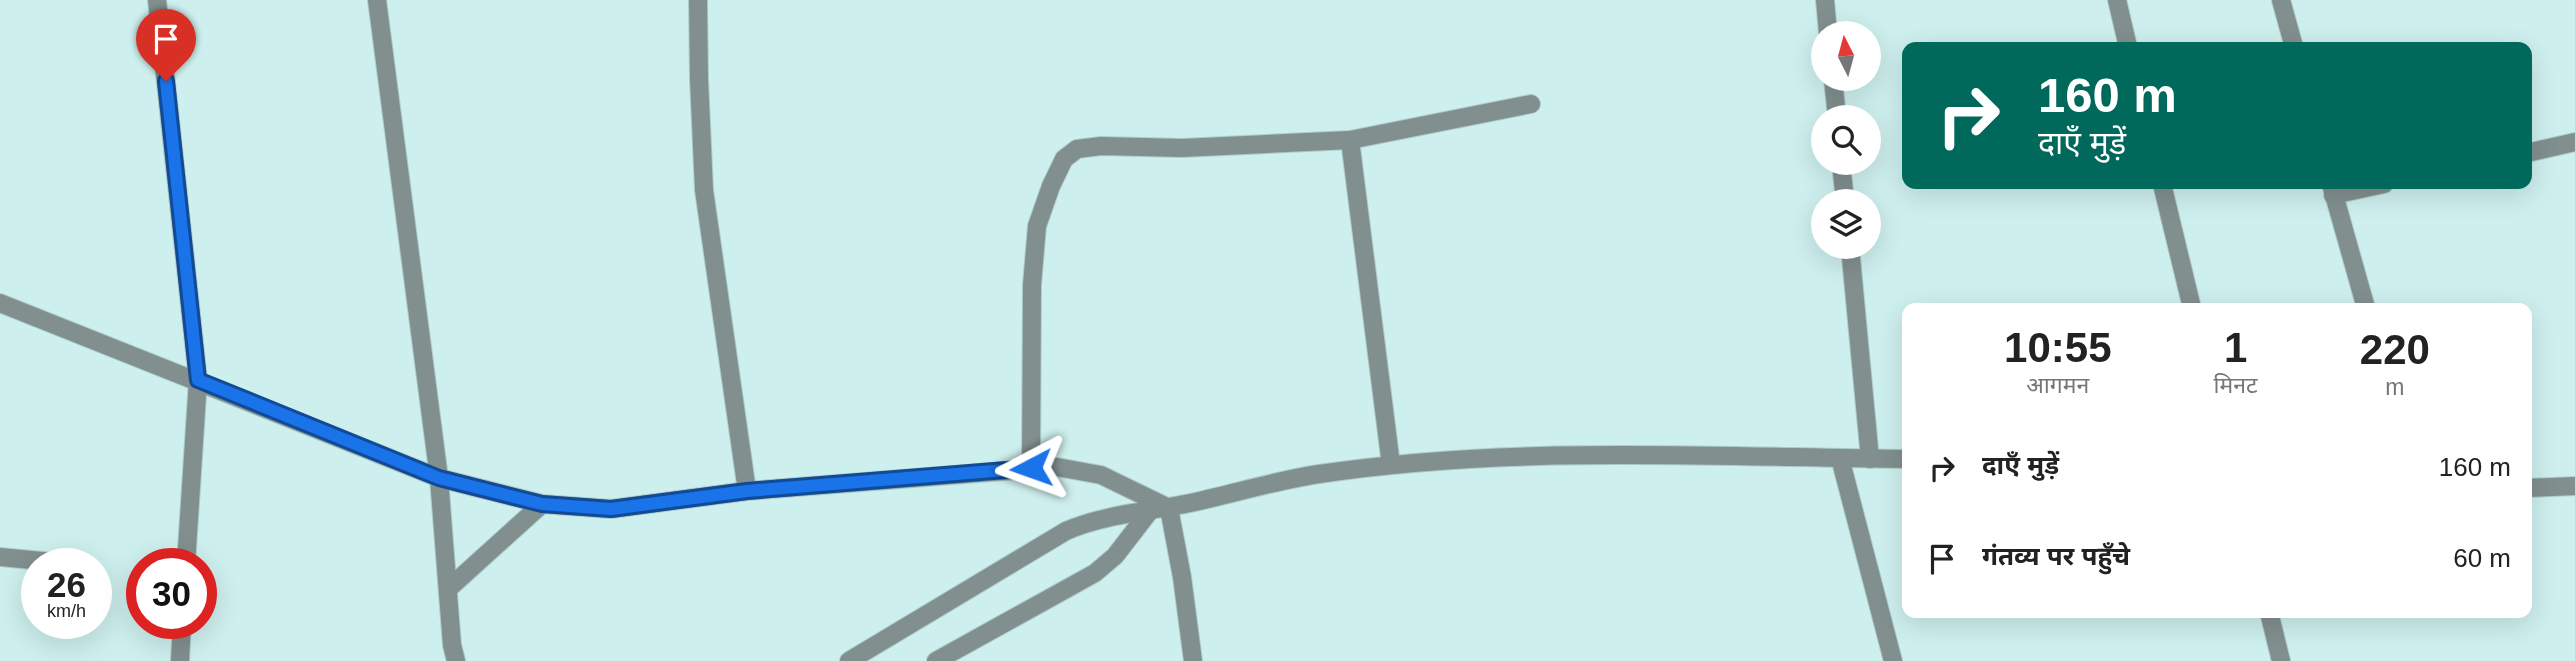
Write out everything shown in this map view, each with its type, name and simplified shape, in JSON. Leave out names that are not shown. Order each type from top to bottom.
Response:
[{"type":"street","points":[[157,0],[198,380],[187,548]]},
{"type":"street","points":[[377,0],[439,478],[452,645],[456,661]]},
{"type":"street","points":[[698,0],[704,190],[747,491]]},
{"type":"street","points":[[1825,0],[1827,21]]},
{"type":"street","points":[[2117,0],[2127,42]]},
{"type":"street","points":[[2281,0],[2293,42]]},
{"type":"street","points":[[1031,468],[1031,285],[1037,226],[1064,159],[1077,149],[1101,146],[1182,148],[1350,140],[1531,104]]},
{"type":"street","points":[[1350,140],[1391,466]]},
{"type":"street","points":[[2532,152],[2575,142]]},
{"type":"street","points":[[2163,189],[2191,303]]},
{"type":"street","points":[[2332,189],[2365,303]]},
{"type":"street","points":[[1851,259],[1870,459]]},
{"type":"street","points":[[0,303],[439,478],[542,504],[611,509],[747,491],[1057,467],[1101,475],[1169,508]]},
{"type":"street","points":[[849,661],[1066,531],[1088,521],[1169,508],[1317,474],[1391,466],[1572,455],[1902,459]]},
{"type":"street","points":[[1840,458],[1893,661]]},
{"type":"street","points":[[2532,488],[2575,486]]},
{"type":"street","points":[[447,589],[542,504]]},
{"type":"street","points":[[1169,508],[1182,577],[1193,661]]},
{"type":"street","points":[[946,658],[1095,573],[1115,556],[1149,512]]},
{"type":"street","points":[[0,557],[21,559]]},
{"type":"street","points":[[2270,618],[2281,661]]},
{"type":"street","points":[[180,661],[181,639]]},
{"type":"route","points":[[166,81],[198,380],[439,478],[542,504],[611,509],[747,491],[1031,468]]}]
